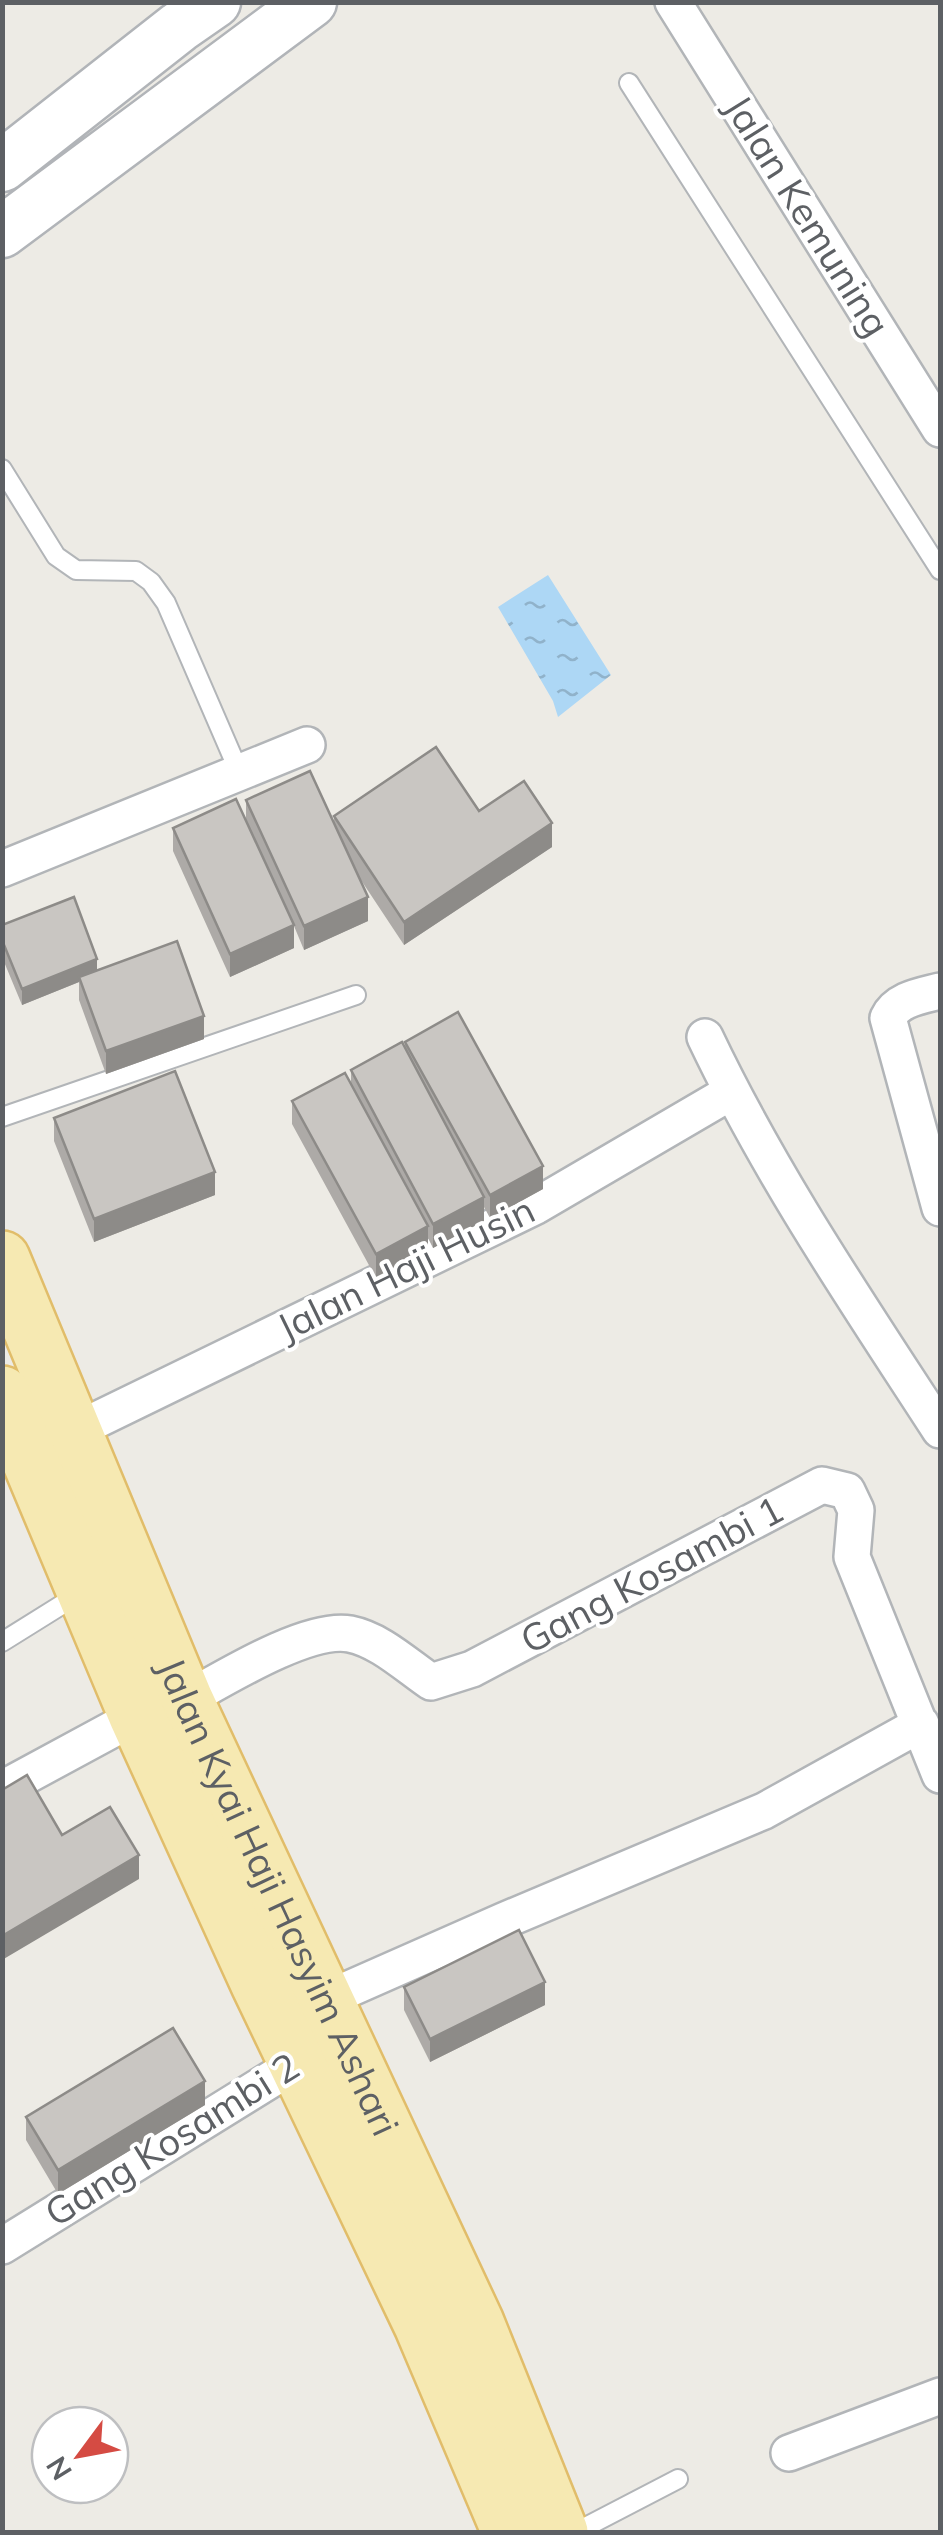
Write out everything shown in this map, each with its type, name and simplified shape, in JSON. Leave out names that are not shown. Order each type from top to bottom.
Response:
[{"type":"main road","name":"Jalan Kyai Haji Hasyim Ashari","points":[[2,1259],[72,1432],[161,1708]]},
{"type":"main road","name":"Jalan Kyai Haji Hasyim Ashari","points":[[2,1394],[84,1591],[161,1708],[322,2033],[476,2322],[560,2532]]},
{"type":"main road","name":"Jalan Kyai Haji Hasyim Ashari","points":[[322,2033],[422,2325],[510,2532]]},
{"type":"street","points":[[2,166],[215,2]]},
{"type":"street","points":[[2,232],[312,2]]},
{"type":"street","name":"Jalan Kemuning","points":[[673,2],[940,429]]},
{"type":"street","points":[[2,869],[308,745]]},
{"type":"street","points":[[940,991],[907,1000],[888,1018],[940,1208]]},
{"type":"street","points":[[705,1037],[794,1205],[940,1430]]},
{"type":"street","name":"Jalan Haji Husin","points":[[72,1432],[536,1206],[731,1092]]},
{"type":"street","name":"Gang Kosambi 1","points":[[2,1789],[293,1644],[334,1632],[354,1635],[380,1647],[431,1682],[472,1669],[822,1485],[847,1491],[856,1510],[852,1557],[940,1774]]},
{"type":"street","name":"Gang Kosambi 2","points":[[2,2246],[322,2033],[502,1920],[764,1811],[922,1724]]},
{"type":"street","points":[[789,2453],[940,2396]]},
{"type":"lane","points":[[629,82],[940,570]]},
{"type":"lane","points":[[2,469],[56,556],[76,570],[136,571],[152,582],[166,604],[240,774]]},
{"type":"lane","points":[[2,1117],[356,995]]},
{"type":"lane","points":[[2,1642],[84,1591]]},
{"type":"lane","points":[[576,2532],[678,2480]]},
{"type":"water","points":[[548,575],[611,675],[558,717],[553,701],[498,607]]},
{"type":"building","points":[[436,747],[479,811],[524,781],[552,823],[404,922],[334,816]]},
{"type":"building","points":[[310,771],[368,897],[304,926],[246,800]]},
{"type":"building","points":[[236,799],[294,925],[230,954],[173,828]]},
{"type":"building","points":[[74,897],[97,959],[22,989],[2,940],[2,925]]},
{"type":"building","points":[[177,941],[204,1016],[106,1051],[79,977]]},
{"type":"building","points":[[458,1012],[543,1166],[490,1195],[405,1042]]},
{"type":"building","points":[[402,1042],[484,1197],[433,1224],[351,1070]]},
{"type":"building","points":[[175,1071],[215,1172],[94,1219],[54,1118]]},
{"type":"building","points":[[345,1073],[428,1226],[376,1254],[292,1101]]},
{"type":"building","points":[[27,1775],[62,1835],[110,1807],[139,1855],[2,1936],[2,1790]]},
{"type":"building","points":[[519,1930],[545,1982],[430,2039],[404,1987]]},
{"type":"building","points":[[173,2028],[205,2081],[58,2170],[26,2117]]}]
